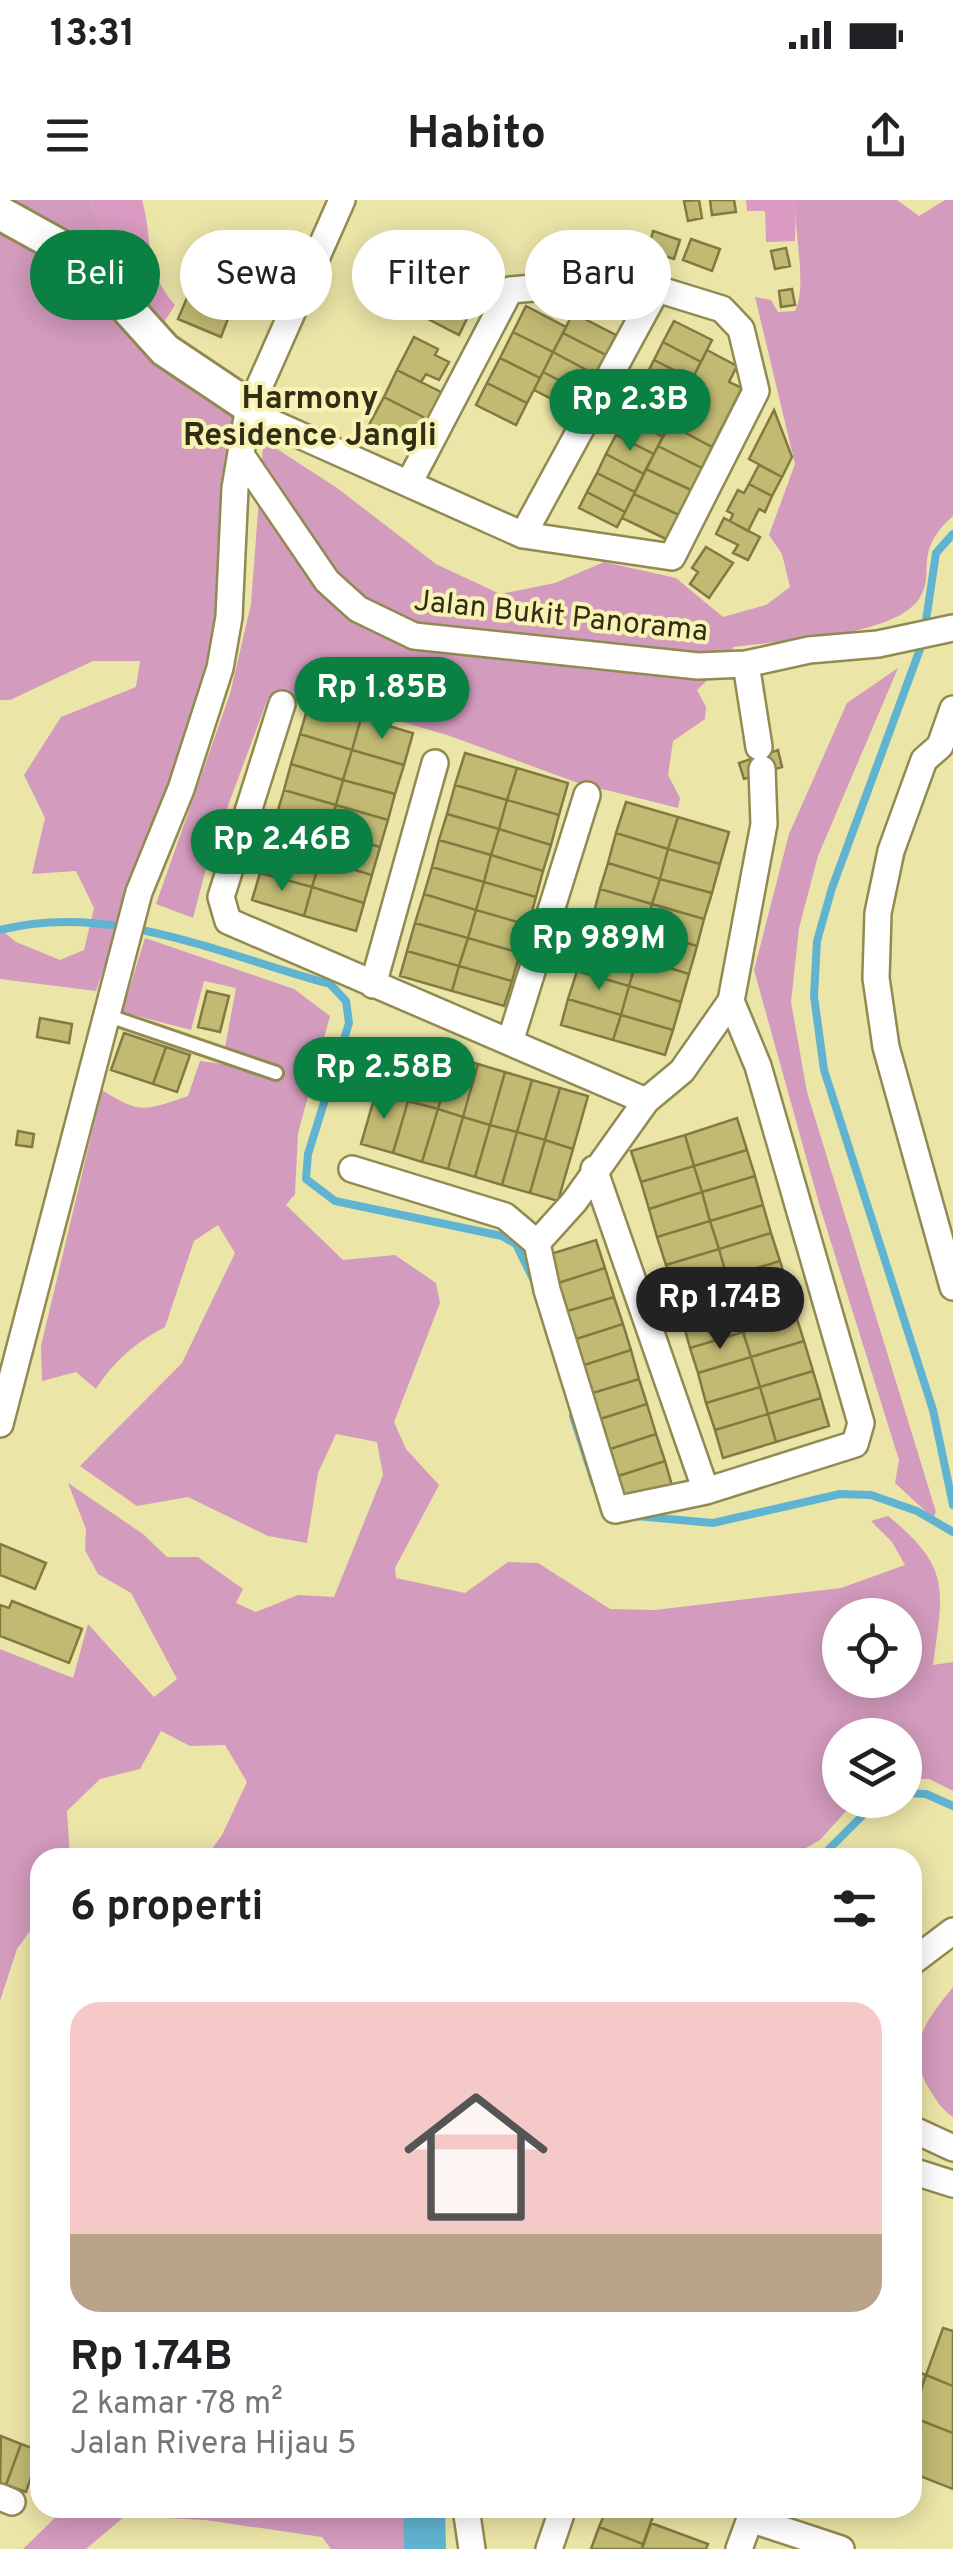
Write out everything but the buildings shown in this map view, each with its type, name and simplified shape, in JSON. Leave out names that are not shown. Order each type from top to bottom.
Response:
[{"type":"street","points":[[0,1424],[139,892],[181,789],[220,668],[229,617],[241,455],[249,409],[342,200]]},
{"type":"street","points":[[0,213],[83,259],[165,350],[249,409],[523,536],[672,557],[756,392],[741,329],[722,309],[671,292]]},
{"type":"street","points":[[410,482],[510,290],[525,289]]},
{"type":"street","points":[[523,536],[641,320]]},
{"type":"street","name":"Jalan Bukit Panorama","points":[[241,455],[328,581],[358,609],[391,628],[425,638],[698,666],[746,664],[808,650],[878,644],[953,628]]},
{"type":"street","points":[[537,1243],[574,1202],[646,1100],[682,1072],[731,1001],[764,824],[760,758],[746,664]]},
{"type":"street","points":[[282,704],[221,898],[228,921],[646,1100]]},
{"type":"street","points":[[953,709],[946,749],[924,760],[890,851],[878,913],[876,978],[886,1047],[953,1287]]},
{"type":"street","points":[[372,985],[434,763]]},
{"type":"street","points":[[510,1042],[587,794]]},
{"type":"street","points":[[352,1169],[505,1216],[524,1228],[537,1243],[616,1510],[706,1490],[844,1450],[861,1434],[758,1066],[731,1001]]},
{"type":"street","points":[[594,1169],[706,1490]]},
{"type":"street","points":[[922,1955],[953,1932]]},
{"type":"street","points":[[922,2134],[953,2148]]},
{"type":"street","points":[[922,2174],[953,2184]]},
{"type":"street","points":[[467,2518],[472,2549]]},
{"type":"street","points":[[550,2549],[561,2518]]},
{"type":"street","points":[[739,2549],[750,2518]]},
{"type":"street","points":[[764,2518],[841,2549]]},
{"type":"lane","points":[[106,1015],[276,1073]]},
{"type":"shaded area","points":[[0,200],[90,200],[103,230],[30,230],[30,320],[144,320],[249,397],[210,662],[96,991],[0,979],[0,929],[16,942],[60,960],[84,950],[94,908],[76,871],[32,874],[45,818],[24,775],[61,717],[136,687],[140,661],[93,661],[10,700],[0,700]]},
{"type":"shaded area","points":[[90,200],[142,200],[148,230],[103,230]]},
{"type":"shaded area","points":[[746,200],[796,200],[795,241],[766,242],[765,211],[747,211]]},
{"type":"shaded area","points":[[796,200],[897,200],[919,216],[945,200],[953,200],[953,516],[932,541],[919,599],[905,612],[860,629],[733,647],[730,659],[697,690],[706,707],[705,719],[673,741],[668,775],[680,798],[678,808],[578,783],[450,736],[311,695],[268,698],[209,857],[193,918],[156,904],[230,694],[251,604],[263,446],[271,445],[337,488],[436,564],[500,594],[555,583],[604,562],[676,578],[723,617],[766,605],[790,587],[782,554],[769,535],[795,464],[755,297],[771,300],[778,312],[795,311],[800,287]]},
{"type":"shaded area","points":[[160,283],[175,305],[158,332],[148,320],[160,320]]},
{"type":"shaded area","points":[[898,668],[818,856],[799,928],[791,1002],[807,1092],[936,1512],[933,1518],[895,1483],[899,1460],[820,1207],[754,970],[789,834],[847,703]]},
{"type":"shaded area","points":[[145,938],[294,989],[330,1016],[298,1133],[295,1194],[286,1205],[343,1260],[395,1255],[436,1283],[440,1303],[394,1422],[406,1449],[439,1485],[395,1568],[396,1578],[465,1593],[508,1562],[538,1563],[610,1609],[655,1610],[841,1588],[905,1565],[892,1542],[871,1521],[888,1516],[923,1551],[938,1582],[939,1617],[933,1665],[953,1662],[953,1791],[922,1779],[922,1718],[822,1718],[822,1818],[840,1818],[820,1840],[806,1848],[213,1848],[247,1782],[225,1745],[190,1746],[161,1731],[140,1769],[100,1779],[67,1811],[69,1848],[30,1848],[30,1931],[17,1949],[0,2001],[0,1649],[73,1678],[88,1624],[154,1697],[177,1679],[131,1593],[98,1574],[85,1550],[86,1529],[68,1483],[143,1534],[167,1557],[198,1557],[243,1589],[236,1603],[256,1612],[298,1595],[334,1597],[383,1475],[377,1442],[336,1434],[318,1473],[307,1543],[268,1536],[188,1497],[137,1506],[80,1466],[182,1363],[235,1253],[218,1225],[194,1241],[165,1327],[126,1353],[96,1389],[76,1372],[42,1381],[41,1346],[102,1090],[144,1108],[188,1096],[200,1061],[222,1064],[236,988],[204,981],[191,1030],[122,1012]]},
{"type":"shaded area","points":[[953,1987],[953,2117],[942,2107],[922,2074],[922,2034]]},
{"type":"shaded area","points":[[55,2518],[123,2518],[86,2549],[23,2549]]},
{"type":"shaded area","points":[[165,2518],[408,2518],[410,2549],[331,2549],[322,2537]]},
{"type":"waterway","points":[[953,534],[936,553],[923,641],[832,888],[817,941],[814,996],[824,1070],[933,1410],[953,1505]]},
{"type":"waterway","points":[[0,930],[41,923],[125,927],[330,984],[346,1001],[349,1023],[308,1154],[306,1179],[335,1201],[502,1236],[516,1244],[535,1283]]},
{"type":"waterway","points":[[573,1416],[595,1484]]},
{"type":"waterway","points":[[636,1516],[713,1523],[840,1494],[871,1495],[917,1511],[953,1532]]},
{"type":"waterway","points":[[922,1794],[953,1806]]},
{"type":"waterway","points":[[830,1848],[860,1818]]},
{"type":"waterway","points":[[424,2518],[425,2549]]},
{"type":"district","name":"Harmony Residence Jangli","points":[[310,416]]}]
